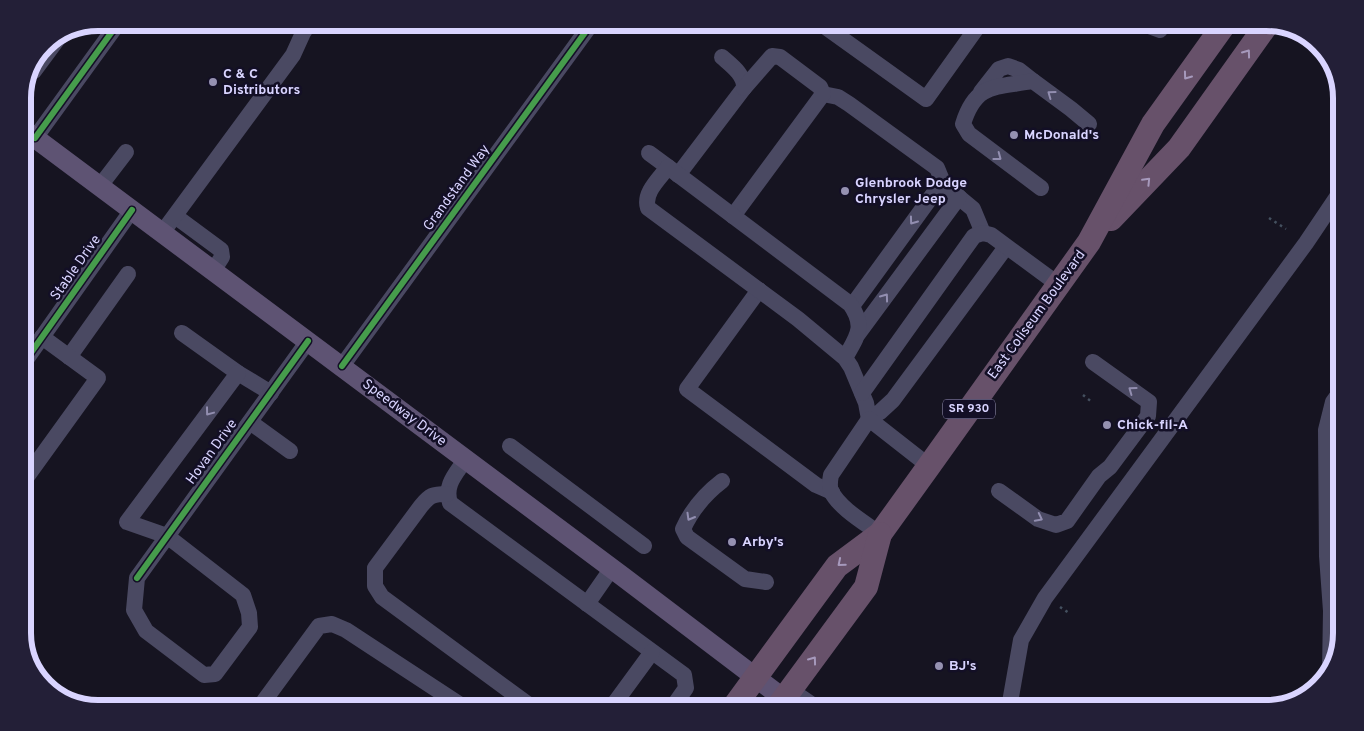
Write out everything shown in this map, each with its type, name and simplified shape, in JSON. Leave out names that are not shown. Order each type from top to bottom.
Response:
[{"type":"highway","name":"East Coliseum Boulevard","points":[[756,676],[836,566],[880,534],[929,466],[1089,242],[1153,124],[1220,31]]},
{"type":"highway","name":"East Coliseum Boulevard","points":[[1089,242],[1179,148],[1262,31]]},
{"type":"highway","name":"East Coliseum Boulevard","points":[[787,700],[866,587],[880,534]]},
{"type":"highway","name":"SR 930","points":[[739,700],[756,676]]},
{"type":"main road","name":"Speedway Drive","points":[[31,134],[756,676],[779,700]]},
{"type":"street","points":[[31,130],[111,31]]},
{"type":"street","points":[[162,233],[294,55],[304,31]]},
{"type":"street","name":"Grandstand Way","points":[[342,366],[586,31]]},
{"type":"street","points":[[831,31],[926,98],[974,31]]},
{"type":"street","points":[[823,94],[820,87],[780,58],[772,56],[673,171],[649,192],[646,202],[648,208],[798,319],[845,358],[851,367],[866,403],[869,419],[929,466]]},
{"type":"street","points":[[722,57],[736,70],[745,82],[744,88]]},
{"type":"street","points":[[1040,188],[969,134],[962,124],[967,110],[978,95],[990,87],[1033,80],[1089,124]]},
{"type":"street","points":[[823,94],[838,97],[937,168],[944,185],[973,209],[983,233]]},
{"type":"street","points":[[733,216],[823,94]]},
{"type":"street","points":[[100,186],[126,152]]},
{"type":"street","points":[[649,153],[852,306],[858,316],[860,325],[845,358]]},
{"type":"street","points":[[852,306],[942,182]]},
{"type":"street","points":[[856,336],[959,198]]},
{"type":"street","points":[[1010,700],[1021,640],[1048,592],[1306,243],[1333,203]]},
{"type":"street","name":"Stable Drive","points":[[31,353],[132,210]]},
{"type":"street","points":[[175,216],[221,250],[222,256],[214,271]]},
{"type":"street","points":[[862,393],[974,236],[983,233],[991,235],[1059,284]]},
{"type":"street","points":[[880,534],[846,509],[832,492],[830,485],[831,475],[869,419],[893,400],[1006,247]]},
{"type":"street","points":[[68,357],[128,274]]},
{"type":"street","points":[[759,290],[687,389],[816,484],[832,492]]},
{"type":"street","points":[[182,333],[238,373],[271,393]]},
{"type":"street","points":[[31,471],[98,378],[42,337]]},
{"type":"street","name":"Hovan Drive","points":[[167,536],[243,595],[250,613],[250,627],[216,674],[204,676],[146,631],[134,610],[137,578],[167,536],[308,342]]},
{"type":"street","points":[[999,491],[1038,519],[1056,525],[1067,521],[1099,476],[1110,467],[1148,416],[1149,402],[1093,362]]},
{"type":"street","points":[[167,536],[127,522],[238,373]]},
{"type":"street","points":[[1330,649],[1331,610],[1327,556],[1326,430],[1333,402]]},
{"type":"street","points":[[250,422],[290,451]]},
{"type":"street","points":[[510,446],[644,546]]},
{"type":"street","points":[[465,460],[448,488],[447,494],[450,503],[684,676],[686,688],[678,700]]},
{"type":"street","points":[[722,481],[706,493],[688,518],[683,529],[687,537],[745,579],[766,582]]},
{"type":"street","points":[[447,494],[435,494],[428,498],[421,506],[375,568],[375,586],[382,597],[522,700]]},
{"type":"street","points":[[587,604],[612,568]]},
{"type":"street","points":[[265,700],[318,626],[332,624],[346,630],[452,700]]},
{"type":"street","points":[[617,700],[652,652]]},
{"type":"path","points":[[1270,218],[1286,229]]},
{"type":"path","points":[[1083,395],[1093,403]]},
{"type":"path","points":[[1060,607],[1069,613]]},
{"type":"cycle path","points":[[35,138],[112,31]]},
{"type":"cycle path","points":[[342,366],[586,31]]},
{"type":"cycle path","points":[[31,353],[132,210]]},
{"type":"cycle path","points":[[137,578],[308,341]]},
{"type":"place","name":"C & C Distributors","points":[[213,82]]},
{"type":"place","name":"McDonald's","points":[[1014,135]]},
{"type":"place","name":"Glenbrook Dodge Chrysler Jeep","points":[[845,191]]},
{"type":"place","name":"Chick-fil-A","points":[[1107,425]]},
{"type":"place","name":"Arby's","points":[[732,542]]},
{"type":"place","name":"BJ's","points":[[939,666]]}]
